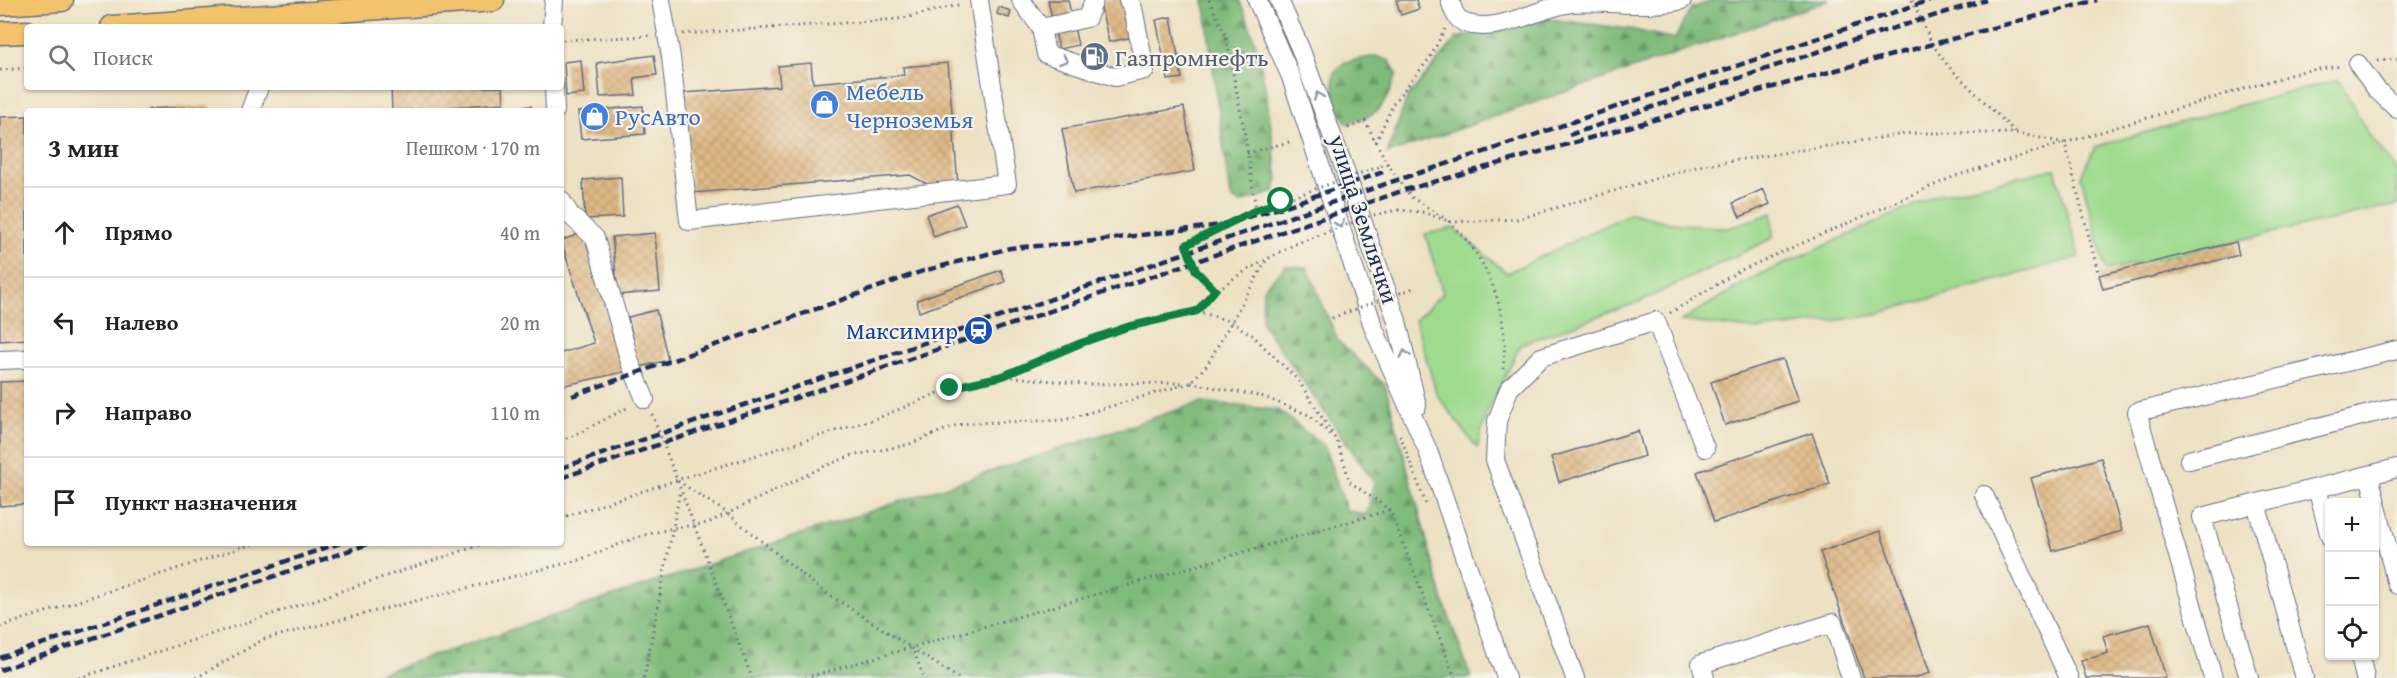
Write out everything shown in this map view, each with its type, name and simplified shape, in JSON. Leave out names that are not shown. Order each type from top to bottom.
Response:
[{"type":"main road","points":[[0,4],[62,0]]},
{"type":"main road","points":[[305,18],[335,1],[342,0]]},
{"type":"main road","points":[[191,24],[305,18],[493,0]]},
{"type":"main road","points":[[0,33],[24,32]]},
{"type":"street","points":[[552,24],[554,0]]},
{"type":"street","points":[[661,0],[668,35],[689,221],[1007,184],[979,0]]},
{"type":"street","points":[[1021,0],[1041,27],[1046,54],[1115,77],[1145,70],[1133,8],[1128,0]]},
{"type":"street","points":[[1041,27],[1087,18],[1094,0]]},
{"type":"street","name":"улица Землячки","points":[[1257,0],[1282,55],[1310,129],[1374,329],[1428,452],[1506,678]]},
{"type":"street","name":"улица Землячки","points":[[1279,0],[1300,48],[1342,162],[1397,321],[1428,452]]},
{"type":"street","points":[[1452,7],[1463,23],[1487,27],[1569,3],[1598,0],[1645,4],[1683,0]]},
{"type":"street","points":[[2358,64],[2378,90],[2397,109]]},
{"type":"street","points":[[251,108],[258,90]]},
{"type":"street","points":[[554,90],[555,108]]},
{"type":"street","points":[[564,205],[571,216],[595,238],[630,362],[645,399]]},
{"type":"street","points":[[1572,677],[1495,460],[1497,421],[1509,389],[1542,357],[1656,321],[1705,448]]},
{"type":"street","points":[[2213,678],[2137,412],[2397,350]]},
{"type":"street","points":[[0,360],[24,359]]},
{"type":"street","points":[[2189,460],[2397,407]]},
{"type":"street","points":[[2249,678],[2202,517],[2397,468]]},
{"type":"street","points":[[2369,475],[2397,585]]},
{"type":"street","points":[[2317,488],[2325,518]]},
{"type":"street","points":[[1984,495],[2069,678]]},
{"type":"street","points":[[2256,503],[2304,678]]},
{"type":"street","points":[[1705,678],[1701,664],[1833,622],[1851,678]]},
{"type":"street","points":[[2361,660],[2365,678]]},
{"type":"path","points":[[564,40],[900,19],[979,0]]},
{"type":"path","points":[[1209,0],[1226,37],[1256,210]]},
{"type":"path","points":[[1912,0],[1932,44],[1948,66],[2016,133]]},
{"type":"path","points":[[1376,142],[1394,102],[1430,58],[1452,7]]},
{"type":"path","points":[[1656,321],[1739,271],[1955,176],[2303,71],[2397,59]]},
{"type":"path","points":[[0,70],[24,68]]},
{"type":"path","points":[[1344,130],[1365,121],[1387,163],[1411,197],[1450,222],[1478,254],[1500,309],[1505,354],[1502,376]]},
{"type":"path","points":[[1197,311],[1215,290],[1228,280],[1295,244],[1373,215],[1398,210],[1422,212],[1450,222],[1518,219],[1699,166],[1911,133],[2016,133],[2065,143]]},
{"type":"path","points":[[1247,153],[1293,141]]},
{"type":"path","points":[[2065,143],[2098,272]]},
{"type":"path","points":[[1215,290],[1196,271],[1186,245],[1256,210],[1387,163]]},
{"type":"path","points":[[196,678],[264,639],[579,560],[641,536],[708,523],[825,465],[850,456],[907,445],[954,426],[986,422],[1064,420],[1190,383],[1208,365],[1267,260]]},
{"type":"path","points":[[1332,318],[1416,287]]},
{"type":"path","points":[[564,517],[878,418],[950,388],[1003,376],[1081,343],[1127,327],[1197,311],[1231,322],[1252,335],[1298,380],[1337,440],[1350,482],[1390,510],[1455,678]]},
{"type":"path","points":[[1003,376],[1084,384],[1190,383],[1264,397],[1309,415],[1337,440]]},
{"type":"path","points":[[564,440],[645,399]]},
{"type":"path","points":[[657,426],[752,678]]},
{"type":"path","points":[[676,480],[727,513],[819,588],[958,678]]},
{"type":"path","points":[[644,678],[680,490]]},
{"type":"path","points":[[805,678],[1390,510]]},
{"type":"path","points":[[0,627],[246,546]]},
{"type":"path","points":[[80,678],[477,546]]},
{"type":"path","points":[[911,649],[920,662],[924,678]]},
{"type":"green space","points":[[1204,0],[1239,0],[1261,65],[1278,180],[1274,192],[1241,203],[1232,199],[1229,189]]},
{"type":"green space","points":[[1715,0],[1830,0],[1387,154],[1407,98],[1457,38],[1534,17],[1629,29],[1675,39],[1691,8]]},
{"type":"green space","points":[[1376,56],[1390,61],[1397,74],[1381,107],[1369,116],[1348,124],[1336,100],[1334,72],[1345,62]]},
{"type":"green space","points":[[2339,80],[2367,132],[2397,170],[2397,205],[2106,270],[2081,176],[2095,147],[2241,105]]},
{"type":"green space","points":[[2055,169],[2079,257],[1869,316],[1760,330],[1681,321],[1753,278],[1937,195]]},
{"type":"green space","points":[[1631,213],[1671,223],[1728,228],[1772,213],[1773,238],[1639,302],[1521,344],[1486,415],[1477,448],[1437,395],[1415,320],[1443,293],[1425,234],[1453,228],[1507,273]]},
{"type":"green space","points":[[1286,266],[1307,267],[1338,341],[1385,385],[1442,597],[1471,678],[365,678],[1201,402],[1278,410],[1324,446],[1347,511],[1367,514],[1374,482],[1262,323],[1263,288]]},
{"type":"building","points":[[1048,0],[1068,0],[1078,45],[1059,49]]},
{"type":"building","points":[[1099,0],[1124,0],[1133,37],[1109,42]]},
{"type":"building","points":[[1396,0],[1416,0],[1419,9],[1401,15]]},
{"type":"building","points":[[999,7],[1011,11],[1009,18],[997,14]]},
{"type":"building","points":[[1171,17],[1182,78],[1168,80],[1156,20]]},
{"type":"building","points":[[654,55],[657,75],[634,78],[636,95],[600,97],[597,63]]},
{"type":"building","points":[[581,60],[584,94],[566,96],[564,62]]},
{"type":"building","points":[[811,63],[813,83],[904,75],[903,67],[948,63],[958,185],[933,187],[910,175],[692,193],[684,93],[780,86],[778,66]]},
{"type":"building","points":[[391,90],[503,90],[504,103],[451,108],[392,108]]},
{"type":"building","points":[[210,106],[210,108],[169,108]]},
{"type":"building","points":[[531,106],[531,108],[500,108]]},
{"type":"building","points":[[643,106],[645,134],[581,139],[578,112]]},
{"type":"building","points":[[1184,107],[1195,171],[1074,193],[1062,129]]},
{"type":"building","points":[[24,116],[24,339],[0,341],[0,117]]},
{"type":"building","points":[[621,177],[623,217],[585,219],[583,180]]},
{"type":"building","points":[[1763,189],[1770,204],[1740,217],[1733,203]]},
{"type":"building","points":[[957,204],[965,225],[934,237],[926,215]]},
{"type":"building","points":[[583,232],[628,371],[564,385],[564,352],[594,343],[564,250],[564,240]]},
{"type":"building","points":[[655,233],[660,291],[618,295],[612,237]]},
{"type":"building","points":[[2236,242],[2239,255],[2103,289],[2099,275]]},
{"type":"building","points":[[1001,270],[1005,282],[919,312],[917,300]]},
{"type":"building","points":[[656,310],[668,360],[640,367],[628,317]]},
{"type":"building","points":[[1783,359],[1798,401],[1725,425],[1711,382]]},
{"type":"building","points":[[24,381],[24,504],[0,506],[0,382]]},
{"type":"building","points":[[1638,431],[1645,456],[1559,482],[1551,457]]},
{"type":"building","points":[[1812,433],[1830,484],[1714,522],[1697,472]]},
{"type":"building","points":[[2101,458],[2122,531],[2053,551],[2031,478]]},
{"type":"building","points":[[1880,531],[1930,673],[1914,678],[1864,678],[1820,552]]},
{"type":"building","points":[[2150,623],[2166,678],[2086,678],[2081,661],[2108,653],[2103,636]]},
{"type":"railway","points":[[564,467],[1400,179],[1930,0]]},
{"type":"railway","points":[[1569,135],[1838,45],[1986,0]]},
{"type":"railway","points":[[564,477],[1405,190],[1721,101],[2097,0]]},
{"type":"railway","points":[[572,396],[923,271],[1010,248],[1078,243],[1221,225],[1283,207],[1383,172]]},
{"type":"railway","points":[[0,658],[331,546]]},
{"type":"railway","points":[[0,670],[362,546]]},
{"type":"place","name":"Газпромнефть","points":[[1094,57]]},
{"type":"place","name":"Мебель Черноземья","points":[[825,105]]},
{"type":"place","name":"РусАвто","points":[[594,116]]},
{"type":"place","name":"Максимир","points":[[979,330]]},
{"type":"route","points":[[950,388],[1003,376],[1081,343],[1127,327],[1197,311],[1215,290],[1196,271],[1186,245],[1256,210],[1281,201]]}]
